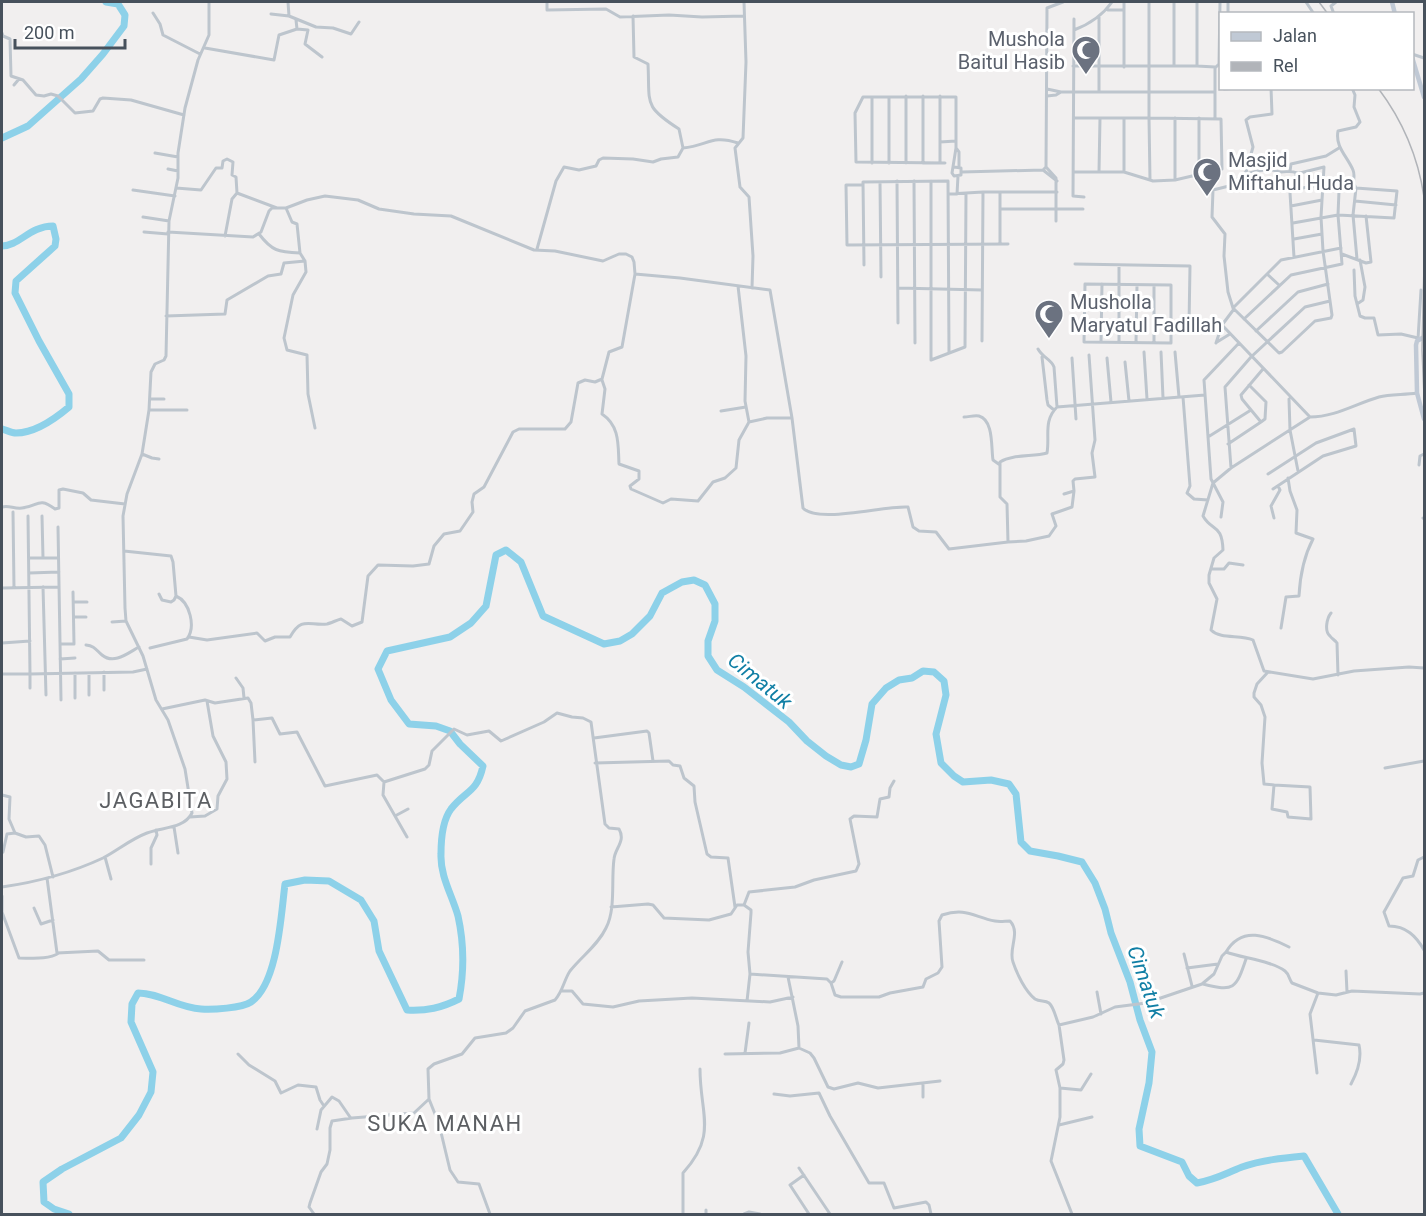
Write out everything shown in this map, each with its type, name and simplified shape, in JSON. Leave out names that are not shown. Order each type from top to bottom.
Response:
[{"type":"main road","points":[[1414,59],[1425,97]]},
{"type":"main road","points":[[1425,337],[1418,340],[1417,393],[1425,419]]},
{"type":"street","points":[[190,817],[192,811],[186,772],[168,720],[156,700],[139,647],[126,621],[125,504],[142,454],[153,367],[166,356],[169,221],[175,196],[184,115],[195,69],[210,35],[209,2]]},
{"type":"street","points":[[288,2],[289,15]]},
{"type":"street","points":[[547,2],[548,10],[606,9],[618,17],[744,16]]},
{"type":"street","points":[[744,2],[746,62],[743,138],[735,148],[740,187],[749,197],[752,288]]},
{"type":"street","points":[[1045,169],[1047,8],[1063,2]]},
{"type":"street","points":[[1074,30],[1091,23],[1107,10],[1112,2]]},
{"type":"street","points":[[1124,2],[1124,67]]},
{"type":"street","points":[[1149,2],[1150,180]]},
{"type":"street","points":[[1174,2],[1174,66]]},
{"type":"street","points":[[1197,2],[1197,66]]},
{"type":"street","points":[[1107,10],[1124,9]]},
{"type":"street","points":[[153,13],[160,24],[163,35],[201,54]]},
{"type":"street","points":[[271,14],[289,15],[316,27],[336,29],[350,34],[359,22]]},
{"type":"street","points":[[537,249],[556,181],[564,167],[579,170],[596,166],[603,158],[653,162],[678,158],[683,148],[679,129],[658,115],[650,104],[648,64],[634,57],[633,16]]},
{"type":"street","points":[[1099,17],[1100,92]]},
{"type":"street","points":[[1074,19],[1073,196],[1084,197]]},
{"type":"street","points":[[296,20],[297,29]]},
{"type":"street","points":[[204,48],[274,60],[279,34],[297,29],[308,29],[305,44],[322,57]]},
{"type":"street","points":[[2,33],[3,37],[10,39],[11,76],[23,80],[36,95],[58,96],[76,113],[93,111],[100,99],[106,98],[131,100],[184,115]]},
{"type":"street","points":[[1073,66],[1215,67],[1219,64]]},
{"type":"street","points":[[1215,67],[1215,118]]},
{"type":"street","points":[[1420,79],[1425,75]]},
{"type":"street","points":[[14,85],[19,79]]},
{"type":"street","points":[[1047,89],[1056,89],[1061,92],[1215,92]]},
{"type":"street","points":[[1245,174],[1253,149],[1246,120],[1250,117],[1272,114],[1271,90]]},
{"type":"street","points":[[1353,90],[1355,95],[1353,107],[1360,122],[1356,127],[1337,132],[1339,148],[1353,170],[1353,184],[1356,188],[1353,215],[1358,260],[1365,287],[1363,300],[1357,304]]},
{"type":"street","points":[[1047,96],[1061,92]]},
{"type":"street","points":[[889,96],[889,163]]},
{"type":"street","points":[[906,96],[906,163]]},
{"type":"street","points":[[923,96],[923,163]]},
{"type":"street","points":[[940,96],[942,163],[858,163],[855,160],[855,113],[863,97],[940,96],[957,98],[956,148],[959,152],[957,167],[952,173],[958,176]]},
{"type":"street","points":[[872,97],[872,163]]},
{"type":"street","points":[[1074,118],[1215,118],[1222,120],[1222,169],[1175,180],[1150,180],[1124,172],[1074,172]]},
{"type":"street","points":[[1099,172],[1100,118]]},
{"type":"street","points":[[1175,118],[1175,180]]},
{"type":"street","points":[[1199,118],[1199,175]]},
{"type":"street","points":[[1124,119],[1124,172]]},
{"type":"street","points":[[683,148],[724,138],[738,142]]},
{"type":"street","points":[[940,142],[956,141]]},
{"type":"street","points":[[1290,171],[1291,164],[1326,156],[1339,148]]},
{"type":"street","points":[[155,153],[178,157]]},
{"type":"street","points":[[176,188],[201,190],[216,168],[222,168],[223,161],[227,159],[232,162],[232,175],[236,177],[237,193],[232,199],[225,236]]},
{"type":"street","points":[[957,167],[962,172]]},
{"type":"street","points":[[1324,167],[1321,217],[1332,317],[1315,321],[1279,353],[1234,309],[1228,292],[1224,234],[1212,217],[1213,190],[1229,186],[1245,174],[1258,170],[1297,173],[1324,167]]},
{"type":"street","points":[[168,169],[178,171]]},
{"type":"street","points":[[957,194],[958,176],[962,172],[1045,169],[1057,181],[1056,221]]},
{"type":"street","points":[[1297,173],[1298,189]]},
{"type":"street","points":[[1244,319],[1291,275],[1341,265],[1337,179]]},
{"type":"street","points":[[897,181],[898,323]]},
{"type":"street","points":[[914,181],[915,343]]},
{"type":"street","points":[[931,181],[931,360],[965,347],[966,194]]},
{"type":"street","points":[[949,353],[949,244],[949,194],[948,181],[863,182],[863,185],[846,185],[847,245],[931,245],[949,244],[1008,244]]},
{"type":"street","points":[[880,182],[881,277]]},
{"type":"street","points":[[1294,257],[1290,192],[1323,184]]},
{"type":"street","points":[[863,185],[864,265]]},
{"type":"street","points":[[1293,224],[1338,215],[1394,218],[1397,191],[1356,188]]},
{"type":"street","points":[[133,190],[175,196]]},
{"type":"street","points":[[982,341],[983,192]]},
{"type":"street","points":[[1000,192],[1000,244]]},
{"type":"street","points":[[949,194],[1057,192]]},
{"type":"street","points":[[237,193],[279,209]]},
{"type":"street","points":[[144,232],[253,237],[259,234],[270,210],[286,208],[325,196],[358,200],[379,209],[451,216],[537,249],[603,261],[620,254],[632,257],[634,274],[622,347],[609,352],[602,379],[605,389],[602,414],[616,429],[619,464],[639,471],[639,479],[630,486],[631,489],[663,503],[671,499],[698,501],[713,482],[725,478],[736,468],[739,440],[749,422],[746,407],[747,356],[738,286]]},
{"type":"street","points":[[1291,206],[1322,200]]},
{"type":"street","points":[[1354,201],[1396,205]]},
{"type":"street","points":[[286,208],[292,222],[297,224],[300,254],[305,261],[306,272],[292,295],[284,338],[287,350],[307,355],[308,394],[315,428]]},
{"type":"street","points":[[1000,209],[1083,209]]},
{"type":"street","points":[[1342,254],[1370,263],[1366,216]]},
{"type":"street","points":[[143,217],[169,221]]},
{"type":"street","points":[[259,234],[270,248],[300,254]]},
{"type":"street","points":[[1294,239],[1322,234]]},
{"type":"street","points":[[1230,334],[1216,344],[1222,325],[1234,309],[1281,260],[1341,248]]},
{"type":"street","points":[[166,316],[225,314],[227,300],[268,276],[281,274],[284,262],[305,261]]},
{"type":"street","points":[[1075,264],[1190,266],[1189,325],[1222,325],[1289,398],[1310,417]]},
{"type":"street","points":[[1119,265],[1119,342]]},
{"type":"street","points":[[1354,270],[1355,296],[1360,316],[1376,319],[1378,335],[1401,334],[1418,340],[1420,290]]},
{"type":"street","points":[[634,274],[771,291],[792,418],[801,504],[806,511],[838,514],[905,507],[909,509],[910,522],[915,529],[936,532],[949,549],[1026,541],[1049,536],[1056,526],[1052,514],[1072,507],[1073,481],[1095,477],[1092,453],[1095,440],[1089,355]]},
{"type":"street","points":[[1267,274],[1279,285]]},
{"type":"street","points":[[1084,284],[1101,284],[1172,285],[1170,343],[1084,342],[1084,284]]},
{"type":"street","points":[[1101,284],[1101,342]]},
{"type":"street","points":[[1256,331],[1299,291],[1328,284]]},
{"type":"street","points":[[1136,342],[1137,285]]},
{"type":"street","points":[[1154,285],[1154,343]]},
{"type":"street","points":[[898,288],[982,290]]},
{"type":"street","points":[[1230,468],[1224,389],[1251,357],[1305,307],[1330,301]]},
{"type":"street","points":[[1221,518],[1223,502],[1211,480],[1204,380],[1239,343]]},
{"type":"street","points":[[1038,349],[1042,357],[1047,404],[1054,410]]},
{"type":"street","points":[[1144,352],[1147,399]]},
{"type":"street","points":[[1161,352],[1163,399]]},
{"type":"street","points":[[1175,352],[1190,486],[1187,493],[1194,499],[1208,500]]},
{"type":"street","points":[[1042,357],[1054,365],[1057,407]]},
{"type":"street","points":[[1072,358],[1076,419]]},
{"type":"street","points":[[1107,358],[1111,402]]},
{"type":"street","points":[[1125,362],[1129,401]]},
{"type":"street","points":[[1262,422],[1241,397],[1241,392],[1263,369]]},
{"type":"street","points":[[150,648],[189,637],[207,640],[257,633],[265,641],[275,637],[290,637],[294,630],[305,622],[328,624],[341,619],[352,626],[362,622],[368,576],[378,565],[429,564],[434,546],[444,534],[460,531],[473,512],[474,494],[484,487],[513,432],[519,429],[566,429],[571,422],[578,383],[585,380],[595,382],[602,379]]},
{"type":"street","points":[[1228,444],[1265,419],[1266,402],[1249,384]]},
{"type":"street","points":[[1417,393],[1380,397],[1354,408],[1322,417],[1310,417],[1230,468],[1213,483],[1203,518],[1220,532],[1222,538],[1222,550],[1214,558],[1209,575],[1217,601],[1211,630],[1218,635],[1239,636],[1252,640],[1262,668],[1268,672],[1292,674],[1311,679],[1407,667],[1425,668]]},
{"type":"street","points":[[1008,542],[1007,504],[1000,497],[1000,465],[1005,459],[1047,453],[1047,426],[1057,407],[1205,395]]},
{"type":"street","points":[[1289,398],[1290,430],[1298,471]]},
{"type":"street","points":[[150,399],[164,399]]},
{"type":"street","points":[[721,411],[746,407]]},
{"type":"street","points":[[148,410],[187,410]]},
{"type":"street","points":[[1208,437],[1251,410]]},
{"type":"street","points":[[964,417],[978,416],[984,419],[989,428],[993,460],[1000,465]]},
{"type":"street","points":[[749,422],[767,418],[792,418]]},
{"type":"street","points":[[1268,474],[1318,442],[1354,429],[1356,446],[1323,456],[1273,489]]},
{"type":"street","points":[[142,454],[159,459]]},
{"type":"street","points":[[1419,465],[1420,456],[1425,454]]},
{"type":"street","points":[[1281,628],[1286,597],[1299,596],[1308,547],[1313,539],[1296,533],[1297,510],[1288,478]]},
{"type":"street","points":[[1274,518],[1271,506],[1280,490],[1278,486]]},
{"type":"street","points":[[2,507],[8,505],[25,508],[38,502],[46,502],[55,509],[59,508],[59,490],[63,489],[83,493],[91,500],[125,504]]},
{"type":"street","points":[[1065,494],[1074,491]]},
{"type":"street","points":[[13,512],[14,588]]},
{"type":"street","points":[[28,516],[30,688]]},
{"type":"street","points":[[42,516],[43,558]]},
{"type":"street","points":[[58,527],[61,700]]},
{"type":"street","points":[[124,551],[171,556],[176,596],[171,602],[162,600],[159,594]]},
{"type":"street","points":[[29,558],[58,558]]},
{"type":"street","points":[[1212,569],[1224,569],[1229,563],[1243,565]]},
{"type":"street","points":[[29,573],[58,572]]},
{"type":"street","points":[[43,587],[46,695]]},
{"type":"street","points":[[2,588],[59,587]]},
{"type":"street","points":[[60,644],[74,644],[73,592]]},
{"type":"street","points":[[176,596],[183,600],[190,615],[189,637]]},
{"type":"street","points":[[74,602],[87,602]]},
{"type":"street","points":[[1331,613],[1328,615],[1327,629],[1328,635],[1337,643],[1338,675]]},
{"type":"street","points":[[74,617],[86,617]]},
{"type":"street","points":[[112,622],[126,621]]},
{"type":"street","points":[[2,643],[30,641]]},
{"type":"street","points":[[86,645],[93,646],[103,656],[112,659],[124,656],[139,647]]},
{"type":"street","points":[[60,659],[75,658]]},
{"type":"street","points":[[2,674],[133,672],[147,669]]},
{"type":"street","points":[[89,672],[89,694]]},
{"type":"street","points":[[104,672],[104,690]]},
{"type":"street","points":[[1268,672],[1257,684],[1254,693],[1265,717],[1262,763],[1264,784],[1310,787],[1311,819],[1288,817],[1287,812],[1272,809],[1274,785]]},
{"type":"street","points":[[75,673],[75,698]]},
{"type":"street","points":[[236,678],[243,688],[244,698]]},
{"type":"street","points":[[162,710],[207,700],[218,703],[244,698],[250,701],[255,762]]},
{"type":"street","points":[[2,887],[53,876],[105,857],[138,837],[174,826],[190,817],[205,816],[217,809],[218,796],[227,779],[226,762],[213,736],[207,700]]},
{"type":"street","points":[[384,782],[427,768],[432,751],[454,729],[466,735],[491,732],[502,741],[544,722],[559,712],[572,717],[588,719],[592,727],[605,825],[619,829],[622,836],[614,857],[611,907],[606,930],[570,972],[555,999],[525,1011],[506,1034],[475,1038],[462,1054],[430,1066],[427,1073],[429,1099],[440,1124],[452,1176],[458,1182],[479,1184],[490,1215]]},
{"type":"street","points":[[253,720],[272,718],[280,734],[297,732],[325,786],[377,775],[384,782],[383,795],[407,837]]},
{"type":"street","points":[[593,738],[647,731],[653,761]]},
{"type":"street","points":[[595,763],[669,761],[673,765],[680,766],[684,778],[693,784],[707,854],[711,857],[728,858],[735,907],[731,914],[706,920],[664,918],[653,905],[648,904],[611,907]]},
{"type":"street","points":[[1385,768],[1425,761]]},
{"type":"street","points":[[744,905],[749,892],[795,887],[813,880],[856,871],[859,864],[850,819],[854,816],[877,817],[880,799],[889,797],[894,781]]},
{"type":"street","points":[[2,795],[10,797],[9,819],[15,833]]},
{"type":"street","points":[[395,816],[408,809]]},
{"type":"street","points":[[174,826],[178,853]]},
{"type":"street","points":[[151,864],[151,848],[157,835],[156,830]]},
{"type":"street","points":[[2,853],[7,834],[15,833],[26,837],[39,836],[45,845],[53,876]]},
{"type":"street","points":[[105,857],[111,879]]},
{"type":"street","points":[[1425,857],[1419,860],[1413,876],[1403,878],[1384,912],[1389,926],[1398,926],[1408,930],[1425,950]]},
{"type":"street","points":[[47,878],[59,953]]},
{"type":"street","points":[[2,896],[2,912],[20,958],[42,958],[59,953],[98,951],[111,960],[144,960]]},
{"type":"street","points":[[735,907],[744,905],[751,910],[748,952],[750,974],[747,1001]]},
{"type":"street","points":[[34,908],[41,924],[53,920]]},
{"type":"street","points":[[750,974],[827,979],[835,995],[841,997],[879,997],[890,993],[920,989],[926,979],[938,973],[942,967],[940,918],[949,913],[973,913],[994,921],[1012,922],[1014,965],[1032,996],[1038,1001],[1047,1001],[1050,1004],[1059,1025],[1064,1060],[1056,1070],[1060,1088],[1059,1125],[1051,1161],[1072,1215]]},
{"type":"street","points":[[1202,984],[1213,975],[1226,952],[1237,941],[1256,935],[1266,936],[1289,947]]},
{"type":"street","points":[[1226,952],[1275,966],[1288,973],[1292,983],[1318,993],[1339,995],[1347,992],[1377,991],[1425,993]]},
{"type":"street","points":[[1184,954],[1192,986]]},
{"type":"street","points":[[1059,1025],[1101,1014],[1110,1008],[1146,1003],[1176,994],[1192,986],[1202,984],[1223,989],[1239,980],[1246,959]]},
{"type":"street","points":[[831,983],[842,962]]},
{"type":"street","points":[[1187,968],[1218,964]]},
{"type":"street","points":[[1346,971],[1347,992]]},
{"type":"street","points":[[788,977],[793,997],[799,1048]]},
{"type":"street","points":[[561,991],[572,991],[582,1004],[602,1006],[692,998],[776,1001],[793,997]]},
{"type":"street","points":[[1097,992],[1101,1014]]},
{"type":"street","points":[[1317,1073],[1310,1011],[1318,993]]},
{"type":"street","points":[[745,1053],[749,1023]]},
{"type":"street","points":[[1314,1040],[1359,1045],[1356,1072],[1351,1084]]},
{"type":"street","points":[[725,1054],[780,1053],[799,1048],[812,1054],[828,1087],[834,1089],[858,1083],[872,1088],[940,1081]]},
{"type":"street","points":[[238,1054],[249,1065],[275,1081],[282,1093],[298,1086],[316,1087],[324,1106]]},
{"type":"street","points":[[683,1215],[683,1173],[697,1157],[706,1131],[699,1068]]},
{"type":"street","points":[[1060,1088],[1081,1090],[1091,1074]]},
{"type":"street","points":[[923,1084],[923,1097]]},
{"type":"street","points":[[774,1094],[821,1094],[828,1087]]},
{"type":"street","points":[[821,1094],[830,1116],[869,1183],[884,1183],[894,1208],[926,1202],[931,1215]]},
{"type":"street","points":[[317,1129],[321,1110],[333,1097],[352,1118]]},
{"type":"street","points":[[314,1215],[309,1207],[321,1172],[327,1164],[330,1150],[330,1123],[334,1120],[414,1113],[429,1099]]},
{"type":"street","points":[[1059,1125],[1092,1117]]},
{"type":"street","points":[[799,1168],[830,1215]]},
{"type":"street","points":[[804,1175],[790,1185],[809,1215]]},
{"type":"street","points":[[744,1215],[749,1212],[760,1214]]},
{"type":"waterway","points":[[2,138],[28,126],[81,79],[103,54],[124,26],[125,15],[118,4],[106,2]]},
{"type":"waterway","points":[[2,246],[14,243],[38,229],[53,226],[55,246],[16,281],[15,293],[69,394],[69,407],[45,424],[23,432],[14,433],[2,429]]},
{"type":"waterway","name":"Cimatuk","points":[[69,1214],[54,1209],[44,1202],[43,1182],[62,1169],[121,1138],[139,1115],[151,1092],[153,1072],[131,1022],[132,1004],[138,993],[154,995],[201,1009],[234,1007],[251,1002],[260,993],[273,965],[285,884],[305,880],[329,881],[361,900],[374,921],[379,951],[407,1010],[434,1008],[459,999],[462,979],[461,937],[458,916],[442,870],[442,836],[448,814],[478,781],[483,766],[450,731],[436,726],[409,724],[391,700],[378,669],[387,651],[450,637],[471,623],[486,606],[496,555],[506,550],[521,562],[543,616],[604,644],[620,641],[632,634],[650,616],[662,593],[682,582],[694,580],[705,585],[715,604],[715,621],[708,641],[708,656],[717,670],[744,687],[789,722],[807,741],[841,765],[851,767],[859,764],[872,704],[886,688],[899,680],[912,678],[923,671],[934,672],[944,681],[946,695],[936,734],[941,763],[963,782],[991,780],[1009,784],[1016,794],[1021,842],[1030,851],[1082,862],[1095,883],[1152,1052],[1149,1083],[1139,1129],[1140,1146],[1182,1162],[1189,1176],[1197,1183],[1257,1163],[1304,1156],[1338,1214]]},
{"type":"railway","points":[[1319,2],[1326,12]]},
{"type":"railway","points":[[1379,90],[1395,113],[1408,140],[1418,167],[1424,197]]},
{"type":"railway","points":[[1424,265],[1422,350],[1424,396]]},
{"type":"place","name":"Mushola Baitul Hasib","points":[[1086,76]]},
{"type":"place","name":"Masjid Miftahul Huda","points":[[1207,198]]},
{"type":"place","name":"Musholla Maryatul Fadillah","points":[[1049,340]]},
{"type":"district","name":"JAGABITA","points":[[156,800]]},
{"type":"district","name":"SUKA MANAH","points":[[445,1123]]}]
